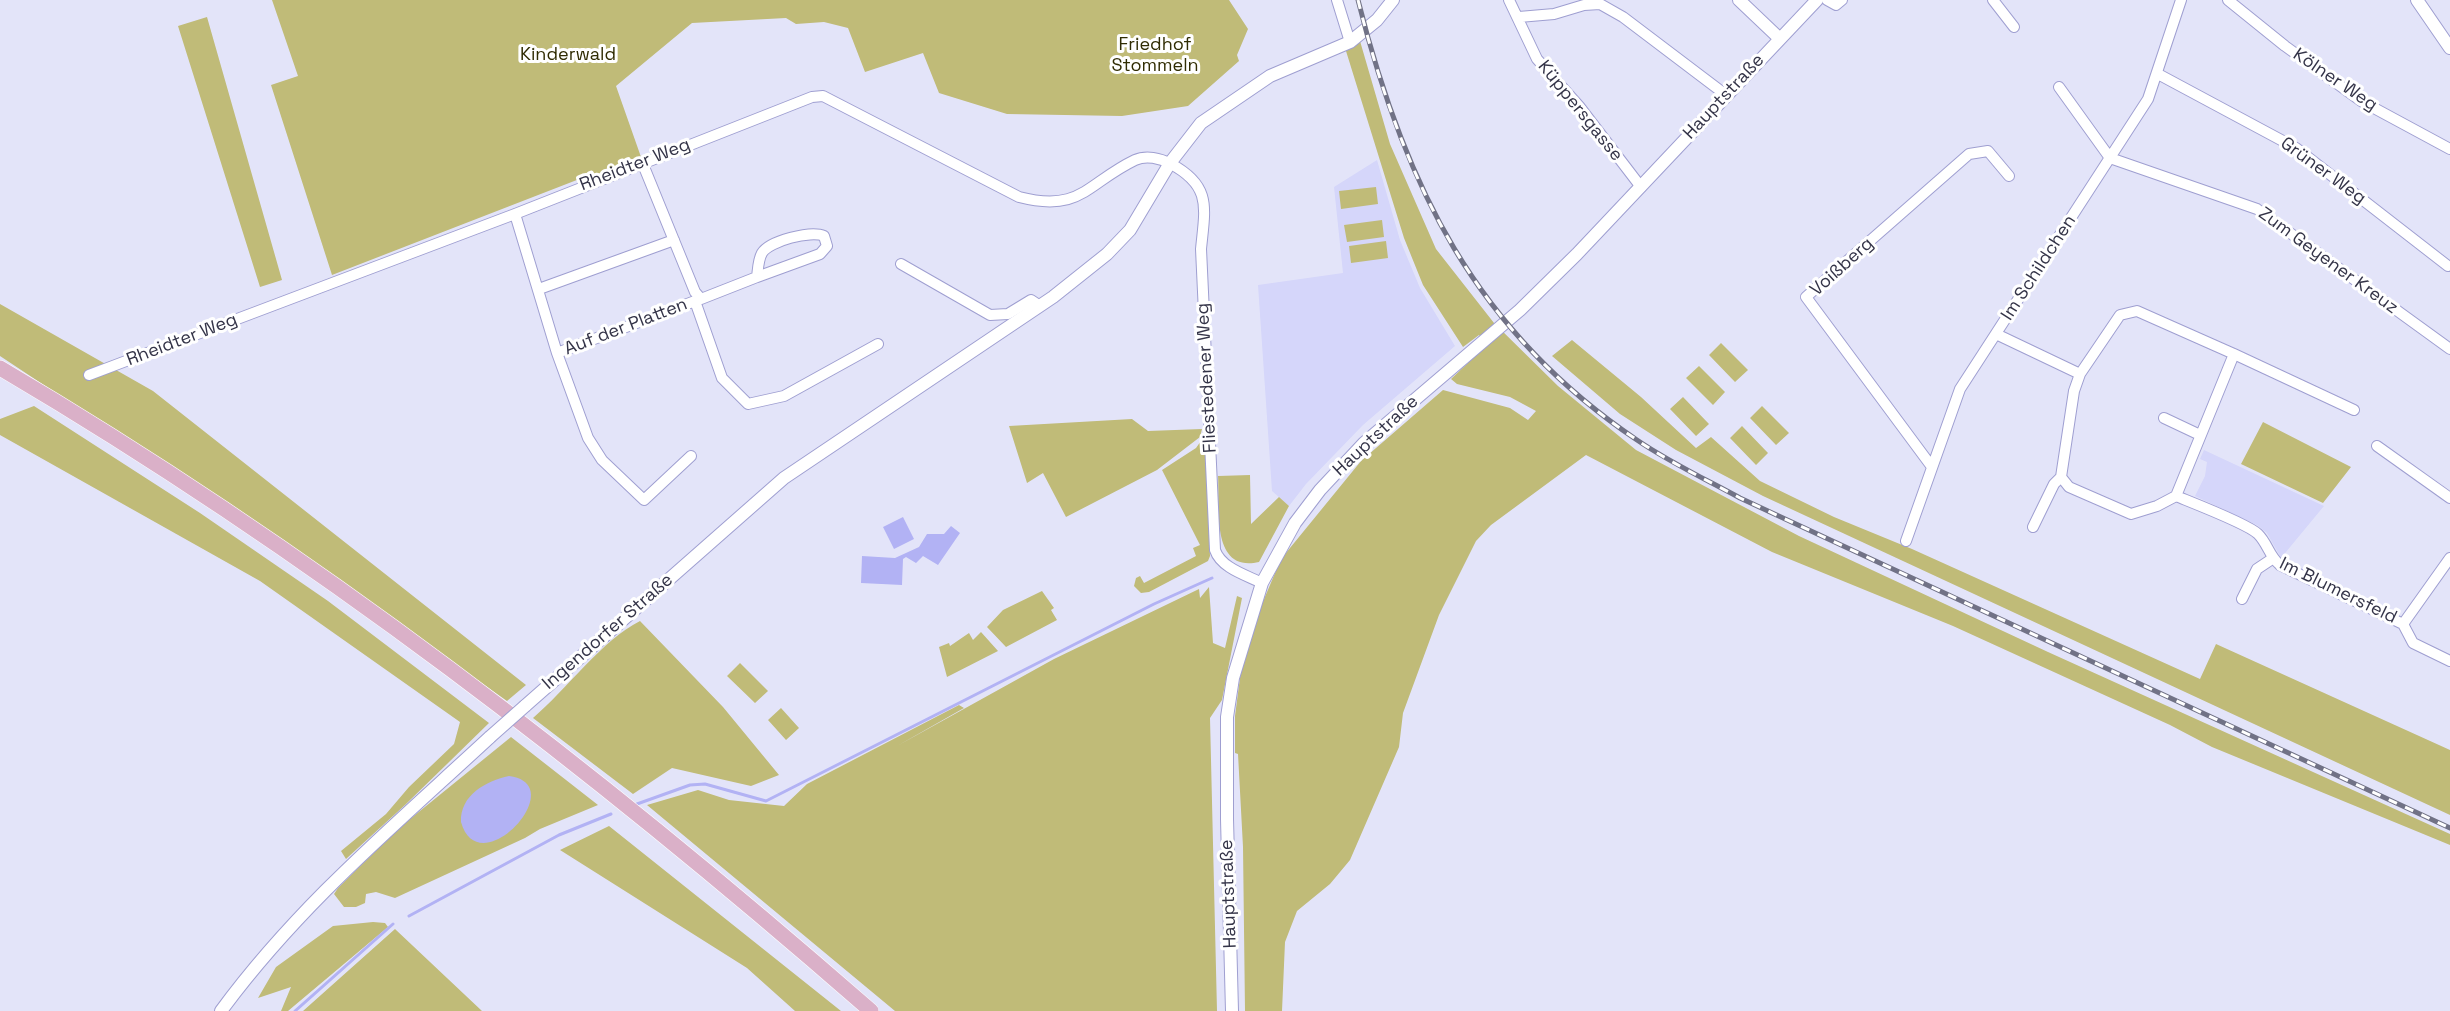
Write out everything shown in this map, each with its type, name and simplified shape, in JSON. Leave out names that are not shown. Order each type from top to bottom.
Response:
[{"type":"main road","points":[[0,368],[61,404],[265,538],[487,698],[638,816],[871,1011]]},
{"type":"street","points":[[1337,0],[1350,42]]},
{"type":"street","name":"Ingendorfer Straße","points":[[221,1011],[279,937],[338,875],[490,737],[784,478],[1041,306],[1121,240],[1170,163],[1201,123],[1220,108],[1292,64],[1350,42],[1371,26],[1393,0]]},
{"type":"street","name":"Küppersgasse","points":[[1509,0],[1537,59],[1579,106],[1641,187]]},
{"type":"street","points":[[1738,0],[1779,38]]},
{"type":"street","name":"Hauptstraße","points":[[1232,1011],[1227,717],[1233,678],[1262,583],[1294,523],[1350,458],[1520,310],[1641,187],[1817,0]]},
{"type":"street","points":[[1827,0],[1836,5],[1842,0]]},
{"type":"street","points":[[1993,0],[2014,27]]},
{"type":"street","name":"Im Schildchen","points":[[1906,541],[1960,389],[2148,99],[2181,0]]},
{"type":"street","name":"Kölner Weg","points":[[2229,0],[2285,46],[2361,101],[2450,149]]},
{"type":"street","points":[[2417,0],[2450,48]]},
{"type":"street","points":[[1519,17],[1554,14],[1584,5],[1600,4],[1623,17],[1726,95]]},
{"type":"street","name":"Grüner Weg","points":[[2157,74],[2296,148],[2448,266]]},
{"type":"street","points":[[2059,87],[2110,158]]},
{"type":"street","name":"Rheidter Weg","points":[[89,375],[515,214],[642,162],[812,97],[823,96],[1019,197],[1038,202],[1074,199],[1137,160],[1152,158],[1170,163]]},
{"type":"street","name":"Voißberg","points":[[1932,467],[1806,297],[1969,154],[1988,151],[2008,176]]},
{"type":"street","name":"Zum Geyener Kreuz","points":[[2110,158],[2257,208],[2450,349]]},
{"type":"street","points":[[642,162],[698,300],[722,378],[748,404],[784,396],[878,344]]},
{"type":"street","name":"Fliestedener Weg","points":[[1170,163],[1190,175],[1201,188],[1205,206],[1201,249],[1215,550],[1221,561],[1262,583]]},
{"type":"street","name":"Auf der Platten","points":[[515,214],[557,353],[588,438],[602,460],[644,500],[691,456]]},
{"type":"street","name":"Auf der Platten","points":[[557,353],[820,254],[827,246],[824,236],[816,232],[805,233],[769,247],[762,253],[757,277]]},
{"type":"street","points":[[539,289],[675,240]]},
{"type":"street","points":[[901,264],[990,315],[1008,314],[1031,300],[1041,306]]},
{"type":"street","points":[[2033,526],[2054,484],[2061,477],[2074,391],[2080,374],[2120,315],[2137,311],[2354,410]]},
{"type":"street","points":[[1996,334],[2080,374]]},
{"type":"street","points":[[2061,477],[2069,487],[2131,514],[2157,506],[2176,496],[2234,354]]},
{"type":"street","points":[[2164,418],[2200,435]]},
{"type":"street","points":[[2377,446],[2450,498]]},
{"type":"street","name":"Im Blumersfeld","points":[[2176,496],[2257,532],[2267,545],[2272,559],[2280,565],[2403,624]]},
{"type":"street","points":[[2450,558],[2403,624],[2413,643],[2450,661]]},
{"type":"street","name":"Im Blumersfeld","points":[[2242,598],[2257,569],[2272,559]]},
{"type":"shaded area","points":[[1377,160],[1400,240],[1420,288],[1455,346],[1363,425],[1306,484],[1289,506],[1272,491],[1258,285],[1343,273],[1334,187]]},
{"type":"shaded area","points":[[2204,450],[2324,506],[2281,558],[2267,533],[2257,525],[2195,496],[2205,476],[2207,462],[2200,459]]},
{"type":"green space","points":[[272,0],[1229,0],[1248,29],[1237,55],[1239,61],[1188,106],[1122,116],[1007,114],[939,93],[923,53],[865,72],[848,28],[824,22],[796,24],[786,18],[692,23],[616,86],[641,157],[629,160],[584,181],[582,178],[332,275],[271,85],[298,76]]},
{"type":"green space","points":[[207,17],[282,280],[260,287],[178,26]]},
{"type":"green space","points":[[1360,41],[1390,144],[1436,249],[1494,323],[1558,386],[1636,450],[1799,536],[2048,652],[2450,834],[2450,845],[2212,747],[2170,725],[1953,626],[1772,552],[1586,455],[1491,525],[1476,541],[1439,615],[1403,713],[1399,747],[1350,860],[1330,884],[1297,911],[1285,942],[1282,1011],[1245,1011],[1243,847],[1238,754],[1235,753],[1235,716],[1241,670],[1256,618],[1281,559],[1361,461],[1443,390],[1510,408],[1528,420],[1536,411],[1510,397],[1457,384],[1451,379],[1487,345],[1479,335],[1463,347],[1423,285],[1404,238],[1346,51]]},
{"type":"green space","points":[[1376,187],[1378,204],[1341,209],[1339,191]]},
{"type":"green space","points":[[1382,220],[1384,237],[1347,242],[1344,225]]},
{"type":"green space","points":[[1386,241],[1388,258],[1351,263],[1349,246]]},
{"type":"green space","points":[[0,304],[153,391],[526,685],[507,701],[287,546],[0,356]]},
{"type":"green space","points":[[1572,340],[1641,397],[1696,448],[1711,437],[1760,481],[1834,517],[1912,549],[2200,679],[2216,644],[2450,750],[2450,815],[1763,496],[1676,450],[1620,414],[1552,356]]},
{"type":"green space","points":[[1721,343],[1748,370],[1735,382],[1709,355]]},
{"type":"green space","points":[[1699,366],[1725,392],[1713,405],[1686,378]]},
{"type":"green space","points":[[1683,397],[1709,424],[1696,436],[1670,409]]},
{"type":"green space","points":[[34,406],[200,513],[328,601],[489,723],[346,859],[341,851],[386,814],[409,787],[454,744],[460,722],[260,581],[0,435],[0,419]]},
{"type":"green space","points":[[1762,406],[1789,433],[1776,445],[1750,418]]},
{"type":"green space","points":[[1132,419],[1148,431],[1202,429],[1200,437],[1157,470],[1066,517],[1043,473],[1027,483],[1009,426]]},
{"type":"green space","points":[[2263,422],[2351,467],[2323,503],[2241,464]]},
{"type":"green space","points":[[1742,426],[1768,453],[1756,465],[1730,438]]},
{"type":"green space","points":[[1205,438],[1210,556],[1208,561],[1149,592],[1141,593],[1134,586],[1136,578],[1140,576],[1144,583],[1196,556],[1193,548],[1200,545],[1162,470],[1196,448]]},
{"type":"green space","points":[[1250,475],[1251,524],[1279,497],[1289,506],[1259,562],[1243,563],[1232,558],[1225,548],[1221,535],[1218,476]]},
{"type":"green space","points":[[1209,587],[1213,643],[1225,648],[1237,596],[1242,598],[1222,700],[1210,718],[1217,1011],[895,1011],[647,805],[698,790],[729,800],[784,806],[807,784],[959,705],[964,708],[897,746],[1054,659],[1199,589],[1200,598]]},
{"type":"green space","points":[[1042,591],[1054,608],[1051,610],[1057,620],[1006,647],[987,627],[1003,610]]},
{"type":"green space","points":[[640,621],[723,707],[779,775],[751,786],[672,768],[633,794],[533,718],[598,652],[626,629]]},
{"type":"green space","points":[[981,632],[998,651],[947,677],[939,647],[949,643],[950,646],[969,633],[973,640]]},
{"type":"green space","points":[[740,663],[768,691],[755,703],[727,676]]},
{"type":"green space","points":[[781,708],[799,728],[786,740],[768,720]]},
{"type":"green space","points":[[511,737],[598,805],[540,829],[395,898],[376,892],[366,894],[365,903],[356,907],[344,907],[334,894],[338,888],[399,828]]},
{"type":"green space","points":[[609,826],[841,1011],[795,1011],[747,968],[560,850]]},
{"type":"green space","points":[[385,923],[388,927],[288,1011],[281,1011],[291,987],[258,998],[276,967],[333,926]]},
{"type":"green space","points":[[395,929],[482,1011],[303,1011]]},
{"type":"water","points":[[903,517],[914,539],[894,549],[883,527]]},
{"type":"water","points":[[951,526],[960,533],[938,565],[923,556],[916,563],[906,557],[903,559],[902,585],[861,583],[862,556],[895,558],[919,547],[927,534],[944,534]]},
{"type":"water","points":[[509,776],[526,783],[531,796],[527,811],[516,826],[501,838],[485,843],[471,839],[461,822],[465,804],[483,786]]},
{"type":"waterway","points":[[637,804],[690,785],[705,784],[766,801],[1154,604],[1212,578]]},
{"type":"waterway","points":[[409,916],[559,835],[611,814]]},
{"type":"waterway","points":[[295,1011],[393,924]]},
{"type":"railway","points":[[1358,0],[1398,131],[1424,191],[1454,248],[1490,301],[1532,351],[1580,397],[1649,448],[1740,498],[2450,828]]},
{"type":"park label","name":"Kinderwald","points":[[568,55]]},
{"type":"park label","name":"Friedhof Stommeln","points":[[1155,55]]}]
